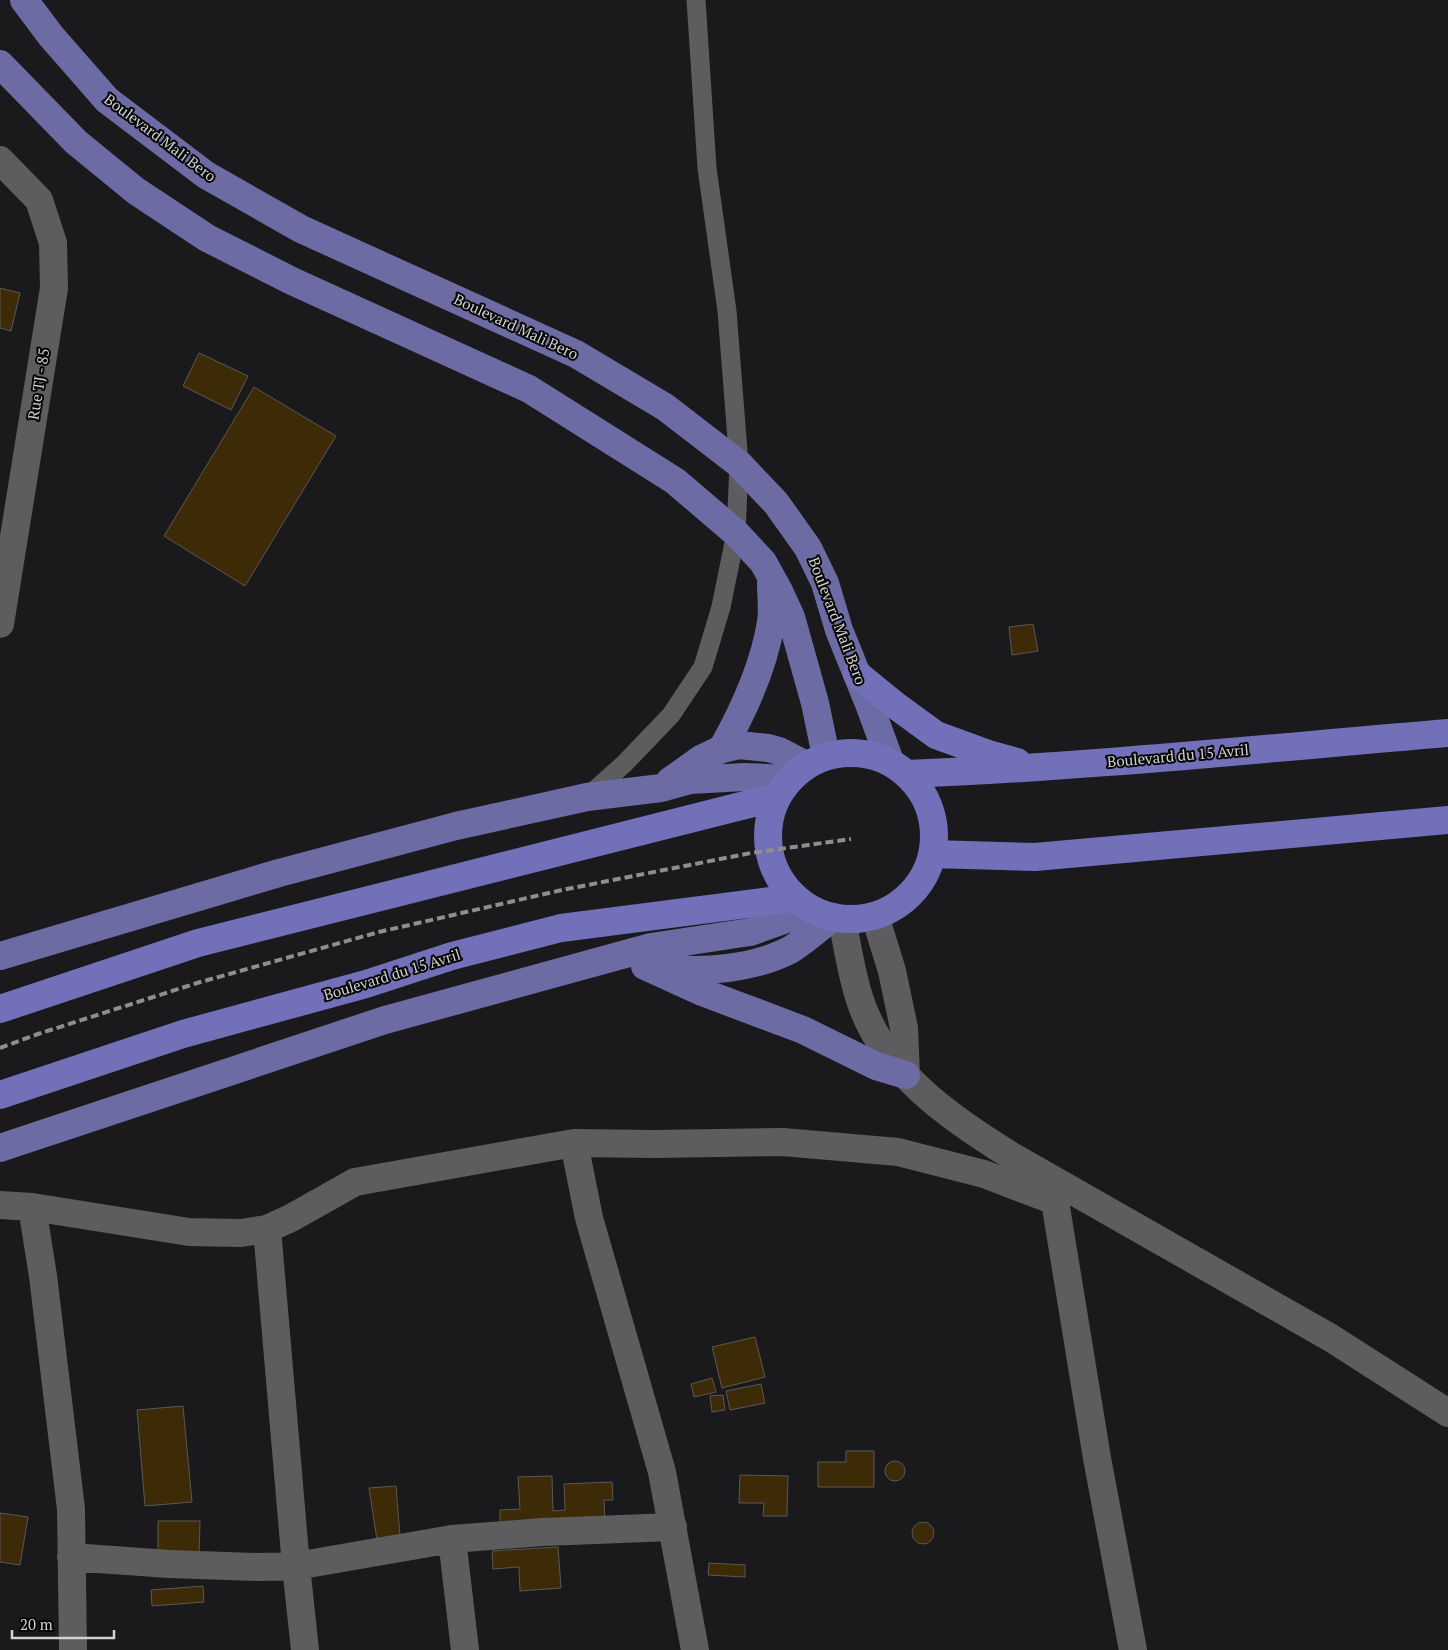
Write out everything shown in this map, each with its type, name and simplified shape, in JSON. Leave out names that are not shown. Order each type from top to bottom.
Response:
[{"type":"highway","points":[[857,674],[895,705],[936,734],[988,754],[1030,766]]},
{"type":"highway","name":"Boulevard du 15 Avril","points":[[899,768],[998,770],[1448,733]]},
{"type":"highway","points":[[0,1009],[198,943],[800,774],[848,752],[869,754],[899,768],[922,791],[931,810],[934,832],[932,854],[925,874],[912,892],[895,906],[875,916],[854,920],[820,911],[780,881],[771,861],[769,851],[769,818],[800,774]]},
{"type":"highway","points":[[932,854],[1035,857],[1448,820]]},
{"type":"highway","name":"Boulevard du 15 Avril","points":[[0,1095],[183,1034],[366,984],[452,956],[552,930],[820,911]]},
{"type":"main road","name":"Boulevard Mali Bero","points":[[24,0],[51,36],[107,100],[206,175],[302,229],[576,354],[665,407],[740,464],[776,503],[808,548],[825,583],[839,630],[857,674],[899,768]]},
{"type":"main road","points":[[0,64],[76,142],[136,191],[207,238],[292,281],[530,389],[675,481],[736,533],[763,562],[791,618],[815,703],[800,774]]},
{"type":"main road","points":[[722,749],[742,713],[766,648],[772,620],[771,576]]},
{"type":"main road","points":[[661,788],[701,758],[722,749],[739,745],[779,751],[800,774]]},
{"type":"main road","points":[[0,956],[279,873],[456,826],[587,797],[661,788],[690,780],[800,774]]},
{"type":"main road","points":[[0,1148],[385,1020],[615,957],[651,948],[750,932],[820,911]]},
{"type":"main road","points":[[646,966],[679,970],[751,965],[790,949],[820,911]]},
{"type":"main road","points":[[615,957],[646,966],[702,992],[804,1030],[876,1066],[906,1075]]},
{"type":"street","name":"Rue TJ - 85","points":[[0,160],[39,200],[53,243],[54,288],[0,624]]},
{"type":"street","points":[[820,911],[870,1025],[883,1048],[932,1101],[1052,1189],[1331,1338],[1448,1413]]},
{"type":"street","points":[[875,916],[892,971],[904,1028],[906,1075]]},
{"type":"street","points":[[0,1204],[189,1232],[241,1232],[267,1229],[292,1218],[355,1182],[574,1143],[783,1142],[898,1152],[1052,1189]]},
{"type":"street","points":[[574,1143],[589,1218],[662,1472],[696,1650]]},
{"type":"street","points":[[1052,1189],[1097,1458],[1133,1650]]},
{"type":"street","points":[[32,1208],[44,1286],[71,1510],[73,1650]]},
{"type":"street","points":[[267,1229],[305,1650]]},
{"type":"street","points":[[71,1557],[169,1564],[296,1566],[452,1539],[543,1532],[673,1527]]},
{"type":"street","points":[[452,1539],[465,1650]]},
{"type":"lane","points":[[587,797],[624,764],[671,715],[703,667],[721,607],[736,533],[740,464],[727,311],[707,168],[696,0]]},
{"type":"building","points":[[0,288],[20,293],[11,331],[0,328]]},
{"type":"building","points":[[199,353],[248,376],[231,410],[183,386]]},
{"type":"building","points":[[254,387],[336,436],[245,586],[164,536]]},
{"type":"building","points":[[1033,624],[1038,651],[1012,655],[1009,627]]},
{"type":"building","points":[[755,1337],[765,1377],[722,1388],[712,1347]]},
{"type":"building","points":[[712,1378],[716,1392],[694,1397],[691,1384]]},
{"type":"building","points":[[761,1384],[765,1403],[730,1410],[726,1391]]},
{"type":"building","points":[[723,1395],[725,1410],[712,1412],[710,1396]]},
{"type":"building","points":[[183,1406],[192,1502],[145,1506],[137,1410]]},
{"type":"building","points":[[846,1451],[874,1451],[874,1487],[818,1487],[818,1462],[846,1462]]},
{"type":"building","points":[[895,1461],[902,1464],[905,1471],[902,1478],[895,1481],[888,1478],[885,1471],[888,1464]]},
{"type":"building","points":[[740,1475],[788,1476],[787,1516],[763,1516],[764,1503],[739,1503]]},
{"type":"building","points":[[552,1476],[553,1511],[565,1510],[564,1484],[612,1482],[613,1500],[604,1500],[605,1524],[500,1524],[500,1510],[520,1509],[518,1477]]},
{"type":"building","points":[[396,1486],[400,1536],[377,1540],[369,1488]]},
{"type":"building","points":[[0,1513],[28,1517],[20,1565],[0,1562]]},
{"type":"building","points":[[158,1521],[200,1521],[199,1556],[158,1556]]},
{"type":"building","points":[[923,1522],[931,1525],[934,1533],[931,1541],[923,1544],[915,1541],[912,1533],[915,1525]]},
{"type":"building","points":[[558,1547],[561,1588],[520,1591],[519,1567],[493,1569],[492,1551]]},
{"type":"building","points":[[709,1563],[745,1565],[745,1577],[708,1575]]},
{"type":"building","points":[[203,1586],[204,1602],[152,1606],[151,1590]]},
{"type":"railway","points":[[0,1048],[197,983],[379,932],[562,890],[751,853],[851,839]]}]
